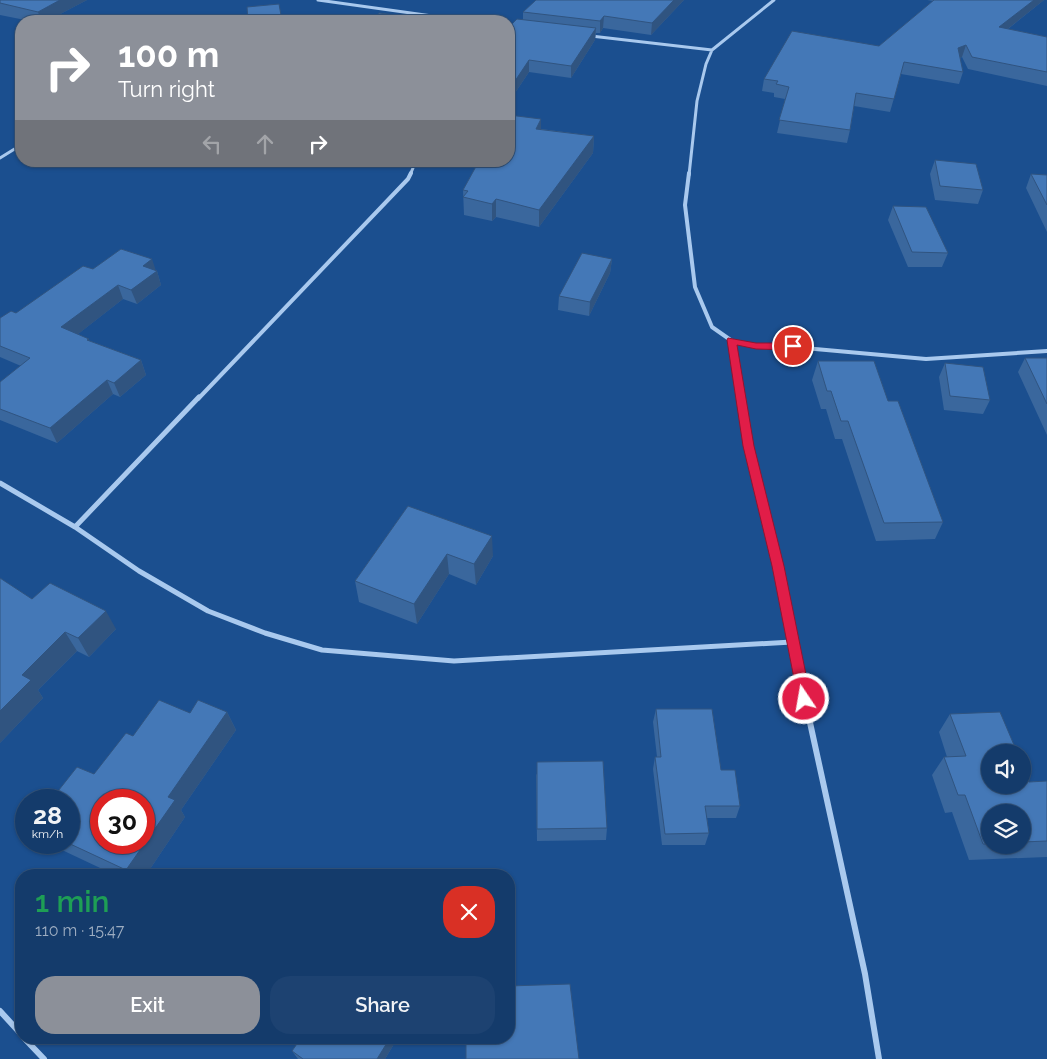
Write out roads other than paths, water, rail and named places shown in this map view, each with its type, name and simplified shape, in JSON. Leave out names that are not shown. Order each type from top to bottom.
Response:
[{"type":"street","points":[[318,0],[425,15]]},
{"type":"street","points":[[774,0],[712,50],[706,64],[698,100],[685,205],[695,286],[712,327],[732,340],[756,346],[793,346],[926,359],[1047,351]]},
{"type":"street","points":[[586,35],[712,50]]},
{"type":"street","points":[[0,158],[15,149]]},
{"type":"street","points":[[75,527],[408,179],[413,167]]},
{"type":"street","points":[[732,340],[749,446],[778,566],[792,642],[865,974],[879,1059]]},
{"type":"street","points":[[0,483],[75,527],[139,571],[208,611],[265,633],[322,650],[454,661],[792,642]]},
{"type":"street","points":[[0,1011],[15,1027]]},
{"type":"street","points":[[30,1044],[44,1059]]}]
